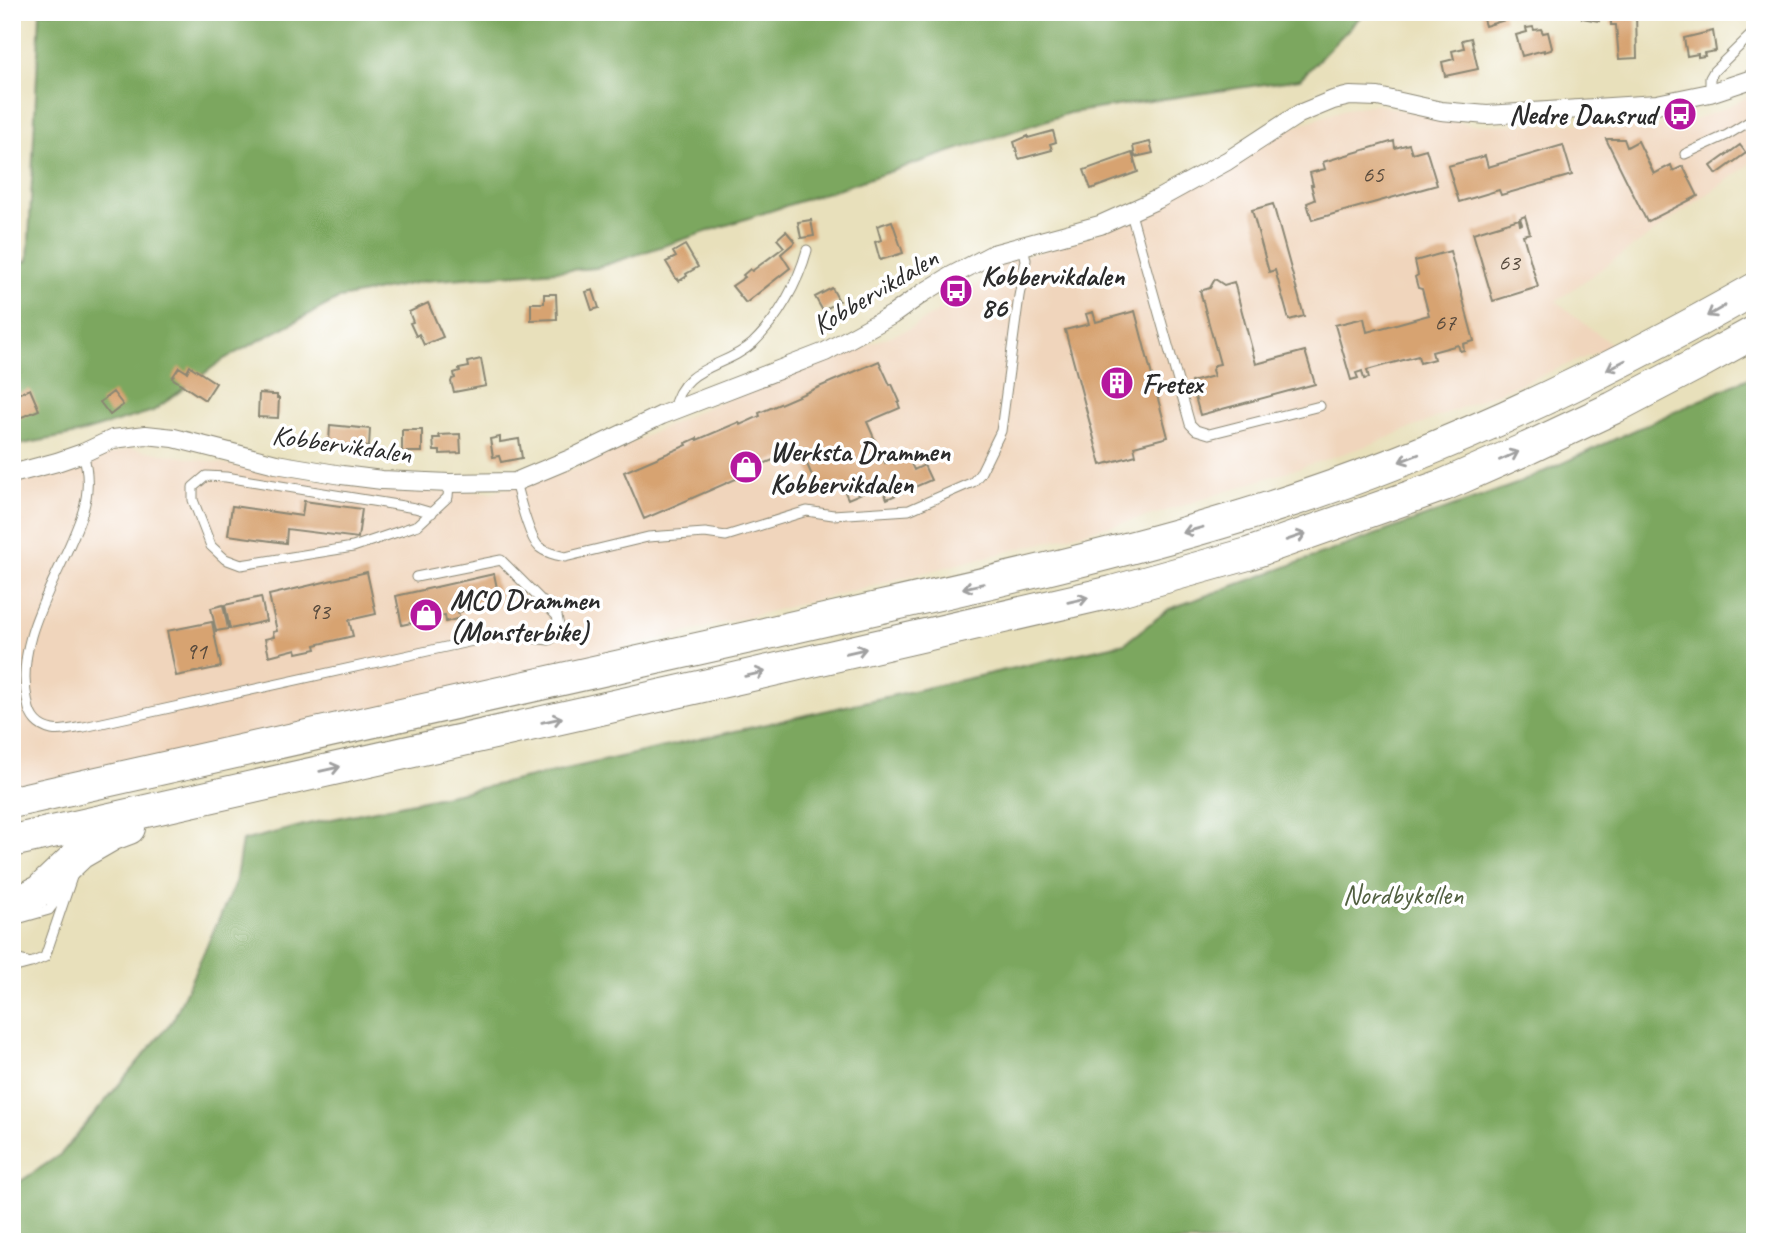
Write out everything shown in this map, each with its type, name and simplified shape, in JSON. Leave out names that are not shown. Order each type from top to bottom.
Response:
[{"type":"highway","points":[[12,802],[1105,555],[1239,517],[1431,450],[1516,413],[1677,334],[1755,289]]},
{"type":"highway","points":[[12,841],[1112,592],[1248,554],[1444,485],[1492,464],[1613,408],[1755,332]]},
{"type":"highway","points":[[12,906],[40,891],[80,853],[113,834],[264,784]]},
{"type":"street","name":"Kobbervikdalen","points":[[12,474],[83,453],[113,439],[158,436],[276,464],[382,480],[515,482],[673,411],[825,352],[993,254],[1100,225],[1158,199],[1209,172],[1299,114],[1333,100],[1350,96],[1378,97],[1441,111],[1487,115],[1657,104],[1710,93],[1755,78]]},
{"type":"lane","points":[[1710,93],[1710,78],[1714,71],[1755,31]]},
{"type":"lane","points":[[1685,154],[1727,135],[1755,118]]},
{"type":"lane","points":[[1130,210],[1191,424],[1196,430],[1209,434],[1320,406]]},
{"type":"lane","points":[[515,482],[525,518],[537,545],[552,555],[565,557],[648,537],[705,534],[726,536],[807,512],[833,515],[909,510],[973,482],[981,474],[1001,431],[1018,296],[1026,260],[1023,246]]},
{"type":"lane","points":[[673,411],[682,387],[693,376],[751,345],[768,327],[793,288],[807,250]]},
{"type":"lane","points":[[83,453],[88,470],[84,507],[37,615],[28,647],[25,670],[29,711],[35,722],[44,727],[53,730],[84,727],[500,635],[549,639],[560,631],[556,616],[501,560],[416,577]]},
{"type":"lane","points":[[432,513],[226,477],[206,477],[193,487],[193,500],[211,546],[225,559],[241,565],[353,547],[418,525],[432,513],[448,497],[449,483]]},
{"type":"lane","points":[[12,968],[45,957],[80,853]]},
{"type":"lane","points":[[12,920],[49,910],[69,884]]},
{"type":"lane","points":[[12,958],[32,963]]},
{"type":"shaded area","points":[[1755,93],[1755,158],[1556,301],[1613,346],[1372,444],[1157,514],[12,802],[12,483],[130,448],[388,491],[492,492],[573,470],[725,399],[909,329],[961,298],[1006,262],[1090,236],[1290,128],[1343,110],[1375,104],[1472,125],[1610,123],[1672,129]]},
{"type":"green space","points":[[40,12],[1365,12],[1300,79],[1069,113],[596,268],[425,281],[340,298],[224,359],[153,411],[77,434],[12,446],[12,263],[28,261]]},
{"type":"green space","name":"Nordbykollen","points":[[1755,375],[1755,438],[1748,442],[1755,463],[1755,1242],[12,1242],[12,1187],[61,1154],[173,1020],[235,884],[242,841],[308,824],[500,784],[1125,643],[1169,609],[1519,483]]},
{"type":"building","points":[[1481,12],[1503,12],[1505,20],[1485,26]]},
{"type":"building","points":[[1584,12],[1601,12],[1599,21],[1582,18]]},
{"type":"building","points":[[1636,12],[1637,58],[1619,59],[1616,25],[1611,25],[1611,14]]},
{"type":"building","points":[[1533,27],[1534,30],[1541,29],[1543,33],[1548,32],[1552,48],[1522,56],[1516,35]]},
{"type":"building","points":[[1713,31],[1716,51],[1704,53],[1705,56],[1687,56],[1684,38]]},
{"type":"building","points":[[1471,38],[1478,69],[1445,76],[1442,62],[1454,59],[1452,51],[1464,48],[1462,40]]},
{"type":"building","points":[[1053,131],[1056,142],[1050,144],[1052,150],[1019,159],[1014,142]]},
{"type":"building","points":[[1606,139],[1624,139],[1627,147],[1638,141],[1654,174],[1671,165],[1673,171],[1683,166],[1698,196],[1647,222]]},
{"type":"building","points":[[1394,141],[1395,148],[1409,144],[1412,153],[1426,149],[1437,185],[1312,220],[1307,203],[1315,200],[1310,173],[1325,169],[1323,162]]},
{"type":"building","points":[[1150,142],[1153,153],[1135,157],[1133,146]]},
{"type":"building","points":[[1563,145],[1572,175],[1501,195],[1499,190],[1459,202],[1448,166],[1485,156],[1488,167]]},
{"type":"building","points":[[1740,145],[1746,153],[1717,174],[1711,166]]},
{"type":"building","points":[[1132,153],[1138,172],[1091,189],[1084,170]]},
{"type":"building","points":[[1273,204],[1304,316],[1289,320],[1275,270],[1269,272],[1252,210]]},
{"type":"building","points":[[1525,216],[1530,233],[1523,235],[1538,287],[1493,301],[1473,233],[1519,219],[1520,225],[1520,218]]},
{"type":"building","points":[[811,220],[814,236],[801,238],[798,222]]},
{"type":"building","points":[[892,221],[903,253],[880,260],[875,242],[881,240],[877,226]]},
{"type":"building","points":[[786,231],[795,242],[781,254],[790,268],[746,303],[732,286],[745,277],[743,275],[750,269],[752,271],[784,247],[777,239]]},
{"type":"building","points":[[685,245],[698,267],[679,281],[666,262],[676,257],[673,252]]},
{"type":"building","points":[[1450,251],[1474,341],[1463,344],[1464,350],[1460,351],[1458,345],[1432,352],[1434,359],[1420,363],[1418,356],[1367,370],[1369,378],[1364,379],[1362,371],[1356,373],[1358,378],[1351,380],[1335,325],[1364,318],[1367,332],[1429,315],[1422,289],[1418,288],[1415,277],[1418,275],[1415,261]]},
{"type":"building","points":[[1215,279],[1224,285],[1234,282],[1256,364],[1305,351],[1315,384],[1200,415],[1191,382],[1214,376],[1212,370],[1215,365],[1220,364],[1200,291],[1210,288]]},
{"type":"building","points":[[832,288],[839,301],[823,311],[815,297]]},
{"type":"building","points":[[593,290],[599,308],[592,310],[586,292]]},
{"type":"building","points":[[544,294],[556,294],[557,319],[531,320],[531,303],[544,303]]},
{"type":"building","points":[[428,303],[443,337],[424,345],[410,323],[413,322],[409,312]]},
{"type":"building","name":"Fretex","points":[[1135,311],[1168,437],[1134,446],[1136,455],[1101,465],[1065,330],[1089,324],[1086,314],[1093,312],[1096,322]]},
{"type":"building","points":[[481,359],[486,386],[454,392],[451,382],[455,378],[454,373],[469,367],[468,362]]},
{"type":"building","points":[[879,361],[890,385],[892,384],[900,408],[867,422],[885,463],[906,453],[914,470],[924,465],[931,480],[887,499],[881,485],[848,499],[841,483],[819,492],[801,450],[758,466],[759,469],[644,519],[624,472],[687,445],[686,443],[697,438],[739,422],[740,425],[760,416],[759,413]]},
{"type":"building","points":[[190,366],[216,383],[205,400],[172,378],[179,367],[187,372]]},
{"type":"building","points":[[30,389],[39,410],[12,421],[12,396]]},
{"type":"building","points":[[113,392],[123,405],[110,415],[100,402]]},
{"type":"building","points":[[259,393],[277,395],[278,418],[258,417]]},
{"type":"building","points":[[330,425],[370,429],[369,447],[329,443]]},
{"type":"building","points":[[402,430],[422,430],[422,452],[402,452]]},
{"type":"building","points":[[460,434],[461,453],[440,454],[440,451],[434,451],[433,438]]},
{"type":"building","points":[[500,437],[500,442],[519,439],[522,458],[501,462],[499,456],[493,457],[490,439]]},
{"type":"building","points":[[304,501],[362,509],[358,538],[287,529],[286,543],[228,535],[232,506],[302,516]]},
{"type":"building","points":[[367,572],[376,614],[349,620],[353,636],[315,645],[316,649],[297,653],[296,649],[269,656],[265,639],[274,637],[273,632],[277,631],[269,595]]},
{"type":"building","points":[[494,574],[500,602],[458,612],[460,618],[446,622],[445,615],[402,625],[396,596]]},
{"type":"building","points":[[261,597],[266,621],[230,629],[225,605]]},
{"type":"building","points":[[223,605],[228,629],[216,631],[211,608]]},
{"type":"building","points":[[212,622],[221,667],[176,676],[167,631]]},
{"type":"place","name":"Nedre Dansrud","points":[[1680,114]]},
{"type":"place","name":"Kobbervikdalen 86","points":[[956,291]]},
{"type":"place","name":"Fretex","points":[[1117,383]]},
{"type":"place","name":"Werksta Drammen Kobbervikdalen","points":[[746,467]]},
{"type":"place","name":"MCO Drammen (Monsterbike)","points":[[426,615]]}]
